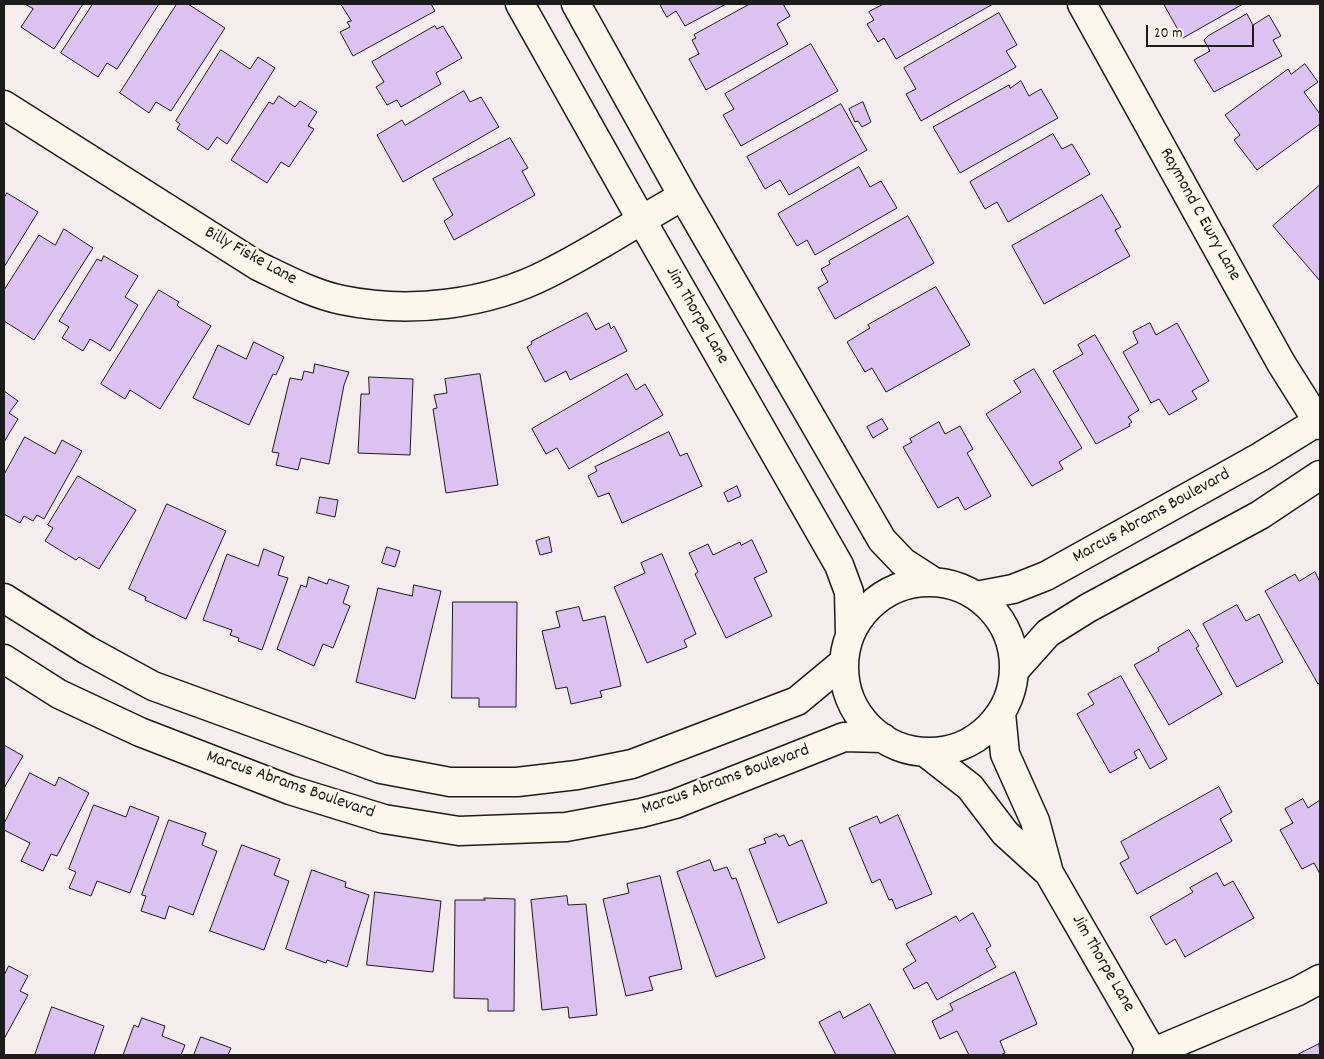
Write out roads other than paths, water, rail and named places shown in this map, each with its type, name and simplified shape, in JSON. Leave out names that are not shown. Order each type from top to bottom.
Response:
[{"type":"street","name":"Jim Thorpe Lane","points":[[520,4],[641,220],[839,565],[849,592],[850,634]]},
{"type":"street","points":[[576,4],[683,196],[882,540],[903,562],[934,582]]},
{"type":"street","name":"Raymond C Ewry Lane","points":[[1082,4],[1281,362],[1319,422]]},
{"type":"street","name":"Billy Fiske Lane","points":[[4,105],[258,266],[299,286],[340,300],[384,307],[426,306],[490,296],[548,274],[683,196]]},
{"type":"street","name":"Marcus Abrams Boulevard","points":[[976,596],[1013,589],[1046,576],[1319,422]]},
{"type":"street","points":[[1014,672],[1048,633],[1088,608],[1260,515],[1320,475]]},
{"type":"street","points":[[934,582],[948,584],[976,596],[997,616],[1005,628],[1014,656],[1012,686],[1001,713],[980,735],[968,743],[940,751],[910,750],[883,738],[861,718],[844,677],[844,662],[850,634],[867,609],[878,599],[904,585],[934,582]]},
{"type":"street","points":[[4,598],[87,650],[153,686],[381,769],[450,782],[517,782],[577,776],[632,764],[797,701],[844,662]]},
{"type":"street","name":"Marcus Abrams Boulevard","points":[[4,659],[59,694],[140,732],[290,790],[384,819],[459,832],[566,827],[641,813],[675,804],[844,737],[883,738]]},
{"type":"street","name":"Jim Thorpe Lane","points":[[1001,713],[1005,754],[1035,822],[1049,873],[1151,1054]]},
{"type":"street","name":"Jim Thorpe Lane","points":[[925,752],[970,787],[1004,833],[1049,873]]},
{"type":"street","points":[[1151,1054],[1298,991],[1320,979]]}]
